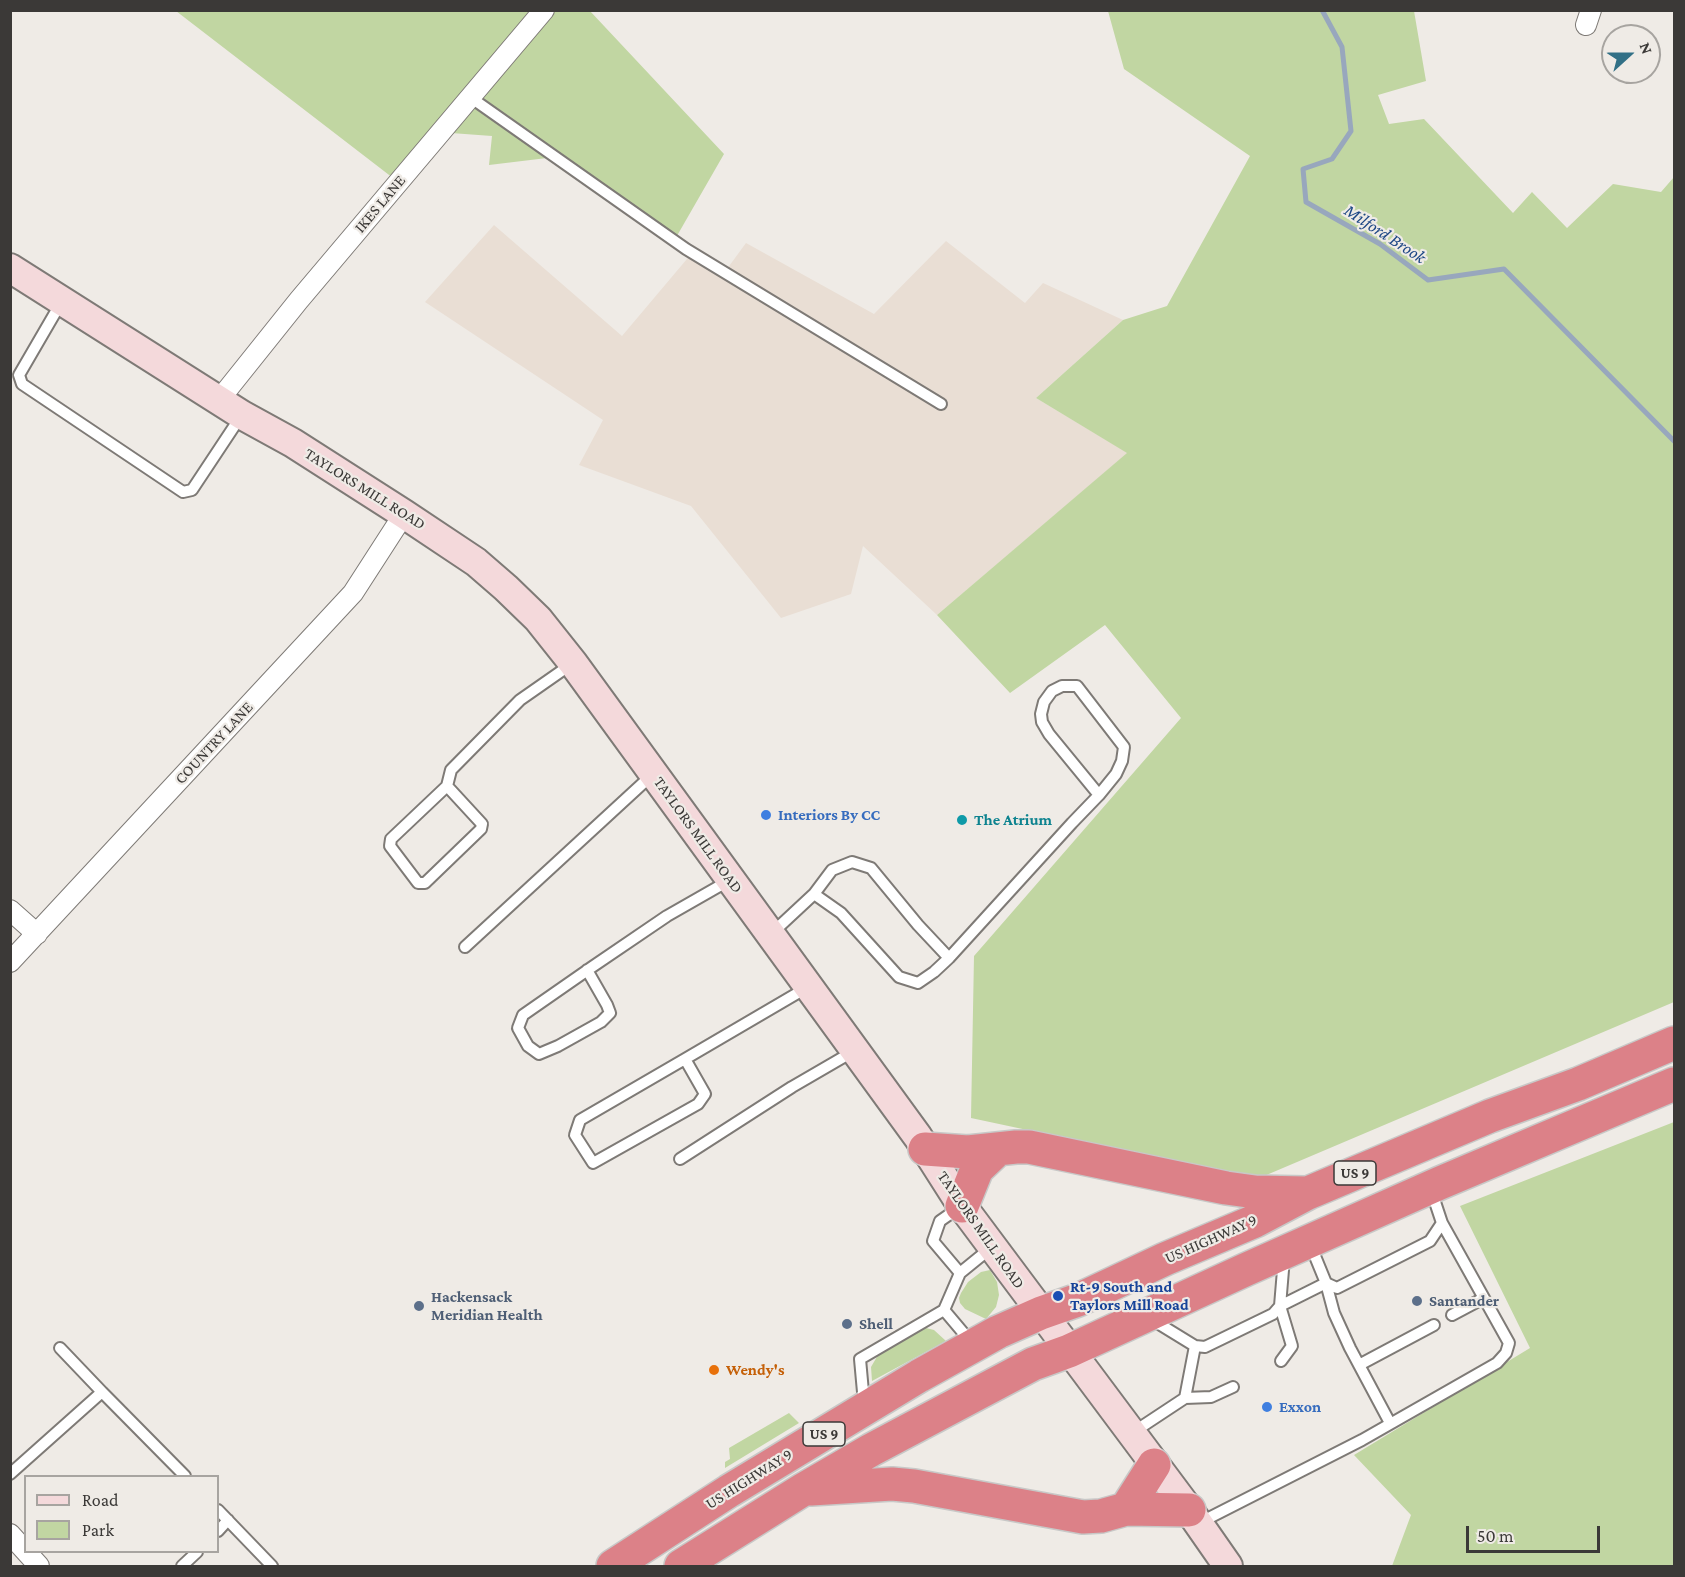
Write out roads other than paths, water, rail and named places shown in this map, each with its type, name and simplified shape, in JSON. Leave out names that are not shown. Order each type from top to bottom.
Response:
[{"type":"highway","name":"US HIGHWAY 9","points":[[613,1566],[729,1491],[998,1332],[1078,1300],[1165,1259],[1255,1221],[1308,1193],[1490,1116],[1578,1084],[1674,1043]]},
{"type":"highway","name":"US 9","points":[[681,1566],[804,1489],[880,1445],[1033,1364],[1069,1351],[1430,1187],[1674,1084]]},
{"type":"highway","points":[[925,1149],[968,1152],[1029,1147],[1226,1188],[1255,1192],[1308,1193]]},
{"type":"highway","points":[[962,1206],[977,1169],[998,1150]]},
{"type":"highway","points":[[1126,1509],[1154,1465]]},
{"type":"highway","points":[[804,1489],[892,1484],[1083,1517],[1101,1516],[1126,1509],[1193,1517]]},
{"type":"street","name":"IKES LANE","points":[[231,408],[299,300],[544,10]]},
{"type":"street","name":"TAYLORS MILL ROAD","points":[[10,268],[404,514],[476,562],[538,619],[573,663],[809,987],[925,1149],[962,1206],[1228,1566]]},
{"type":"street","name":"COUNTRY LANE","points":[[10,962],[352,593],[404,514]]},
{"type":"street","points":[[10,910],[37,934]]},
{"type":"street","points":[[10,1534],[24,1549]]},
{"type":"street","points":[[27,1553],[39,1566]]},
{"type":"lane","points":[[470,97],[686,249],[941,404]]},
{"type":"lane","points":[[62,301],[19,375],[22,384],[183,492],[192,490],[231,408]]},
{"type":"lane","points":[[447,786],[482,824],[481,829],[425,883],[418,883],[390,846],[391,838],[447,786],[451,770],[520,700],[573,663]]},
{"type":"lane","points":[[814,894],[841,913],[899,977],[918,983],[949,958],[1099,795],[1116,774],[1122,761],[1124,747],[1077,686],[1062,686],[1052,691],[1044,702],[1042,722],[1049,734],[1099,795]]},
{"type":"lane","points":[[465,947],[653,773]]},
{"type":"lane","points":[[770,934],[814,894],[832,870],[852,862],[871,868],[918,926],[949,958]]},
{"type":"lane","points":[[587,970],[610,1013],[601,1022],[539,1054],[528,1046],[518,1028],[523,1015],[587,970],[667,916],[730,880]]},
{"type":"lane","points":[[685,1059],[705,1094],[698,1104],[593,1163],[575,1135],[580,1120],[685,1059],[809,987]]},
{"type":"lane","points":[[680,1159],[792,1087],[854,1051]]},
{"type":"lane","points":[[1193,1517],[1362,1440],[1497,1363],[1506,1353],[1509,1343],[1442,1223],[1430,1187]]},
{"type":"lane","points":[[960,1273],[933,1241],[940,1221],[962,1206]]},
{"type":"lane","points":[[1326,1283],[1337,1288],[1430,1241],[1442,1223]]},
{"type":"lane","points":[[1297,1246],[1326,1283],[1334,1313],[1390,1423]]},
{"type":"lane","points":[[1281,1361],[1292,1346],[1280,1306],[1297,1246]]},
{"type":"lane","points":[[865,1409],[860,1359],[944,1310],[960,1273],[992,1247]]},
{"type":"lane","points":[[1146,1315],[1195,1346],[1205,1347],[1273,1314],[1280,1306],[1326,1283]]},
{"type":"lane","points":[[1452,1316],[1484,1298]]},
{"type":"lane","points":[[944,1310],[974,1345]]},
{"type":"lane","points":[[1359,1365],[1434,1325]]},
{"type":"lane","points":[[1185,1398],[1195,1346]]},
{"type":"lane","points":[[60,1348],[184,1475]]},
{"type":"lane","points":[[1131,1434],[1185,1398],[1212,1397],[1233,1387]]},
{"type":"lane","points":[[10,1474],[102,1392]]},
{"type":"lane","points":[[219,1511],[272,1566]]},
{"type":"lane","points":[[219,1530],[228,1521]]},
{"type":"lane","points":[[182,1566],[195,1553]]},
{"type":"waterway","name":"Milford Brook","points":[[1322,10],[1342,47],[1351,131],[1332,159],[1303,169],[1306,202],[1380,244],[1428,280],[1504,269],[1674,441]]},
{"type":"place","name":"Interiors By CC","points":[[766,815]]},
{"type":"place","name":"The Atrium","points":[[962,820]]},
{"type":"place","name":"Rt-9 South and Taylors Mill Road","points":[[1058,1296]]},
{"type":"place","name":"Santander","points":[[1417,1301]]},
{"type":"place","name":"Hackensack Meridian Health","points":[[419,1306]]},
{"type":"place","name":"Shell","points":[[847,1324]]},
{"type":"place","name":"Wendy's","points":[[714,1370]]},
{"type":"place","name":"Exxon","points":[[1267,1407]]}]
